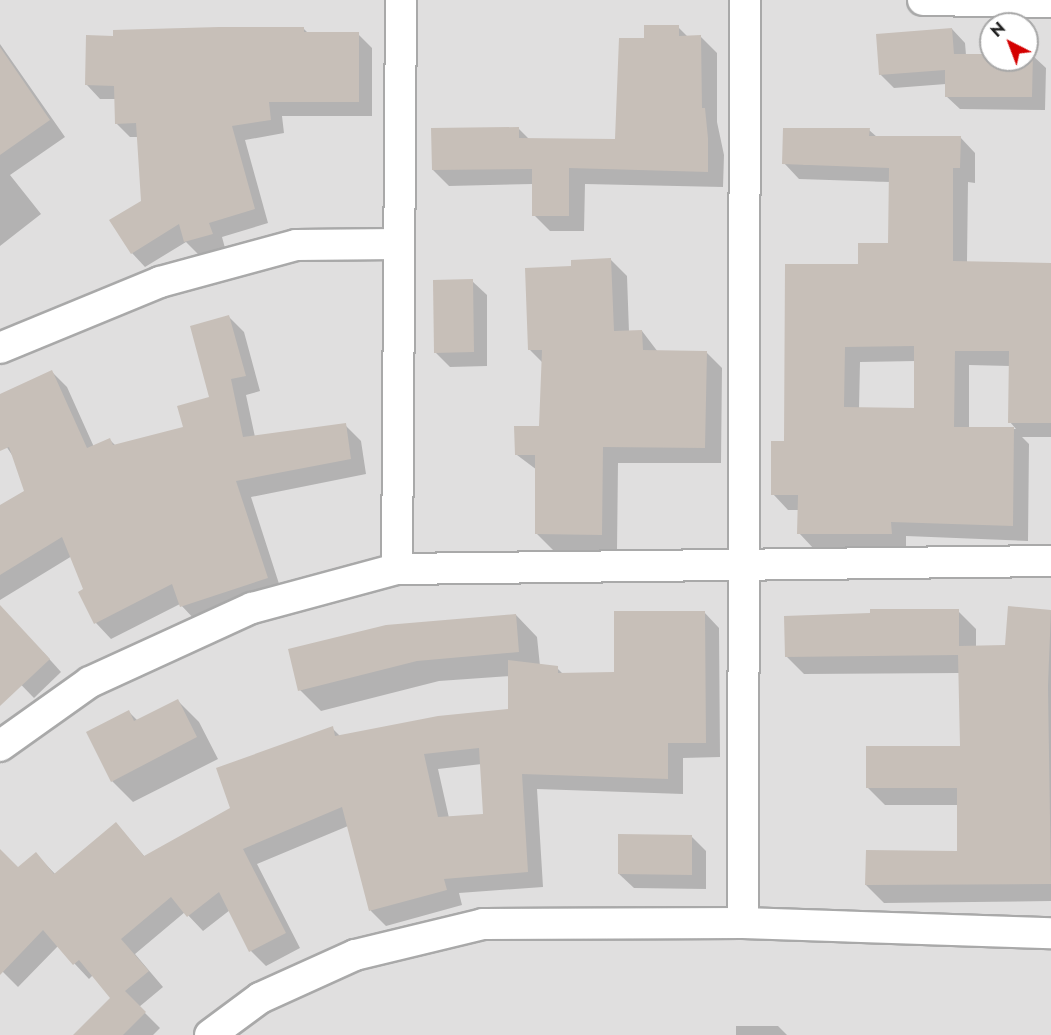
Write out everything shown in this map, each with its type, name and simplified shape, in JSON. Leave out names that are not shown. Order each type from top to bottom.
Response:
[{"type":"street","points":[[397,569],[401,0]]},
{"type":"street","points":[[743,923],[745,0]]},
{"type":"street","points":[[923,0],[1051,2]]},
{"type":"street","points":[[0,348],[160,282],[296,245],[398,244]]},
{"type":"street","points":[[0,746],[90,682],[252,608],[397,569],[744,567],[1051,561]]},
{"type":"street","points":[[210,1035],[260,998],[355,955],[483,924],[743,923],[1051,933]]},
{"type":"shaded area","points":[[0,0],[1051,0],[1051,1035],[0,1035]]},
{"type":"building","points":[[644,25],[679,25],[679,36],[701,35],[702,108],[705,108],[708,138],[708,172],[569,168],[569,216],[532,216],[532,169],[432,170],[431,128],[519,127],[519,138],[615,139],[619,38],[644,38]]},
{"type":"building","points":[[304,27],[304,32],[359,32],[359,102],[269,102],[271,120],[232,126],[255,209],[209,223],[213,234],[184,242],[179,224],[131,254],[109,220],[141,201],[136,123],[115,124],[114,86],[85,85],[86,35],[113,36],[113,30]]},
{"type":"building","points":[[952,28],[954,54],[979,54],[979,72],[1033,72],[1032,97],[945,97],[945,70],[879,75],[876,34]]},
{"type":"building","points":[[0,47],[50,120],[0,155]]},
{"type":"building","points":[[783,128],[870,128],[869,136],[961,136],[960,168],[953,168],[953,261],[1051,263],[1051,423],[1008,423],[1009,351],[955,351],[954,427],[1014,427],[1013,526],[891,522],[892,534],[797,534],[798,495],[771,495],[771,441],[784,441],[785,264],[858,264],[858,243],[888,243],[889,168],[782,164]],"holes":[[[914,346],[914,408],[844,407],[845,347]]]},
{"type":"building","points":[[611,258],[614,331],[642,330],[643,350],[707,351],[705,448],[603,447],[602,535],[535,534],[535,455],[515,455],[514,426],[539,426],[542,350],[528,350],[525,268],[571,266],[571,260]]},
{"type":"building","points":[[473,279],[474,352],[434,353],[433,280]]},
{"type":"building","points":[[229,315],[246,376],[231,379],[243,437],[346,423],[351,459],[236,481],[268,578],[180,607],[172,584],[94,624],[78,592],[83,589],[62,537],[0,575],[0,505],[24,491],[9,447],[0,451],[0,394],[52,370],[87,448],[110,438],[113,445],[183,427],[177,406],[209,397],[190,326]]},
{"type":"building","points":[[0,605],[50,659],[0,706]]},
{"type":"building","points":[[1008,606],[1051,610],[1048,686],[1051,884],[865,885],[866,850],[957,851],[957,788],[866,788],[866,746],[960,746],[958,655],[785,657],[784,616],[870,613],[870,609],[959,609],[959,646],[1005,645]]},
{"type":"building","points":[[614,611],[705,611],[706,743],[668,743],[668,779],[522,774],[528,872],[444,879],[447,890],[369,911],[342,807],[243,849],[286,933],[249,952],[219,892],[187,917],[171,897],[121,939],[149,971],[125,991],[146,1012],[123,1035],[73,1035],[110,998],[79,960],[73,965],[43,930],[0,975],[0,849],[18,867],[36,852],[54,874],[116,822],[144,856],[230,808],[216,768],[333,726],[335,736],[438,716],[508,709],[508,660],[558,666],[558,673],[614,672]],"holes":[[[479,748],[483,814],[438,817],[424,754]]]},
{"type":"building","points":[[516,614],[519,652],[417,661],[298,691],[288,649],[386,625]]},
{"type":"building","points":[[178,699],[197,737],[111,782],[86,732],[129,710],[134,721]]},
{"type":"building","points":[[618,834],[692,835],[692,875],[618,874]]}]
